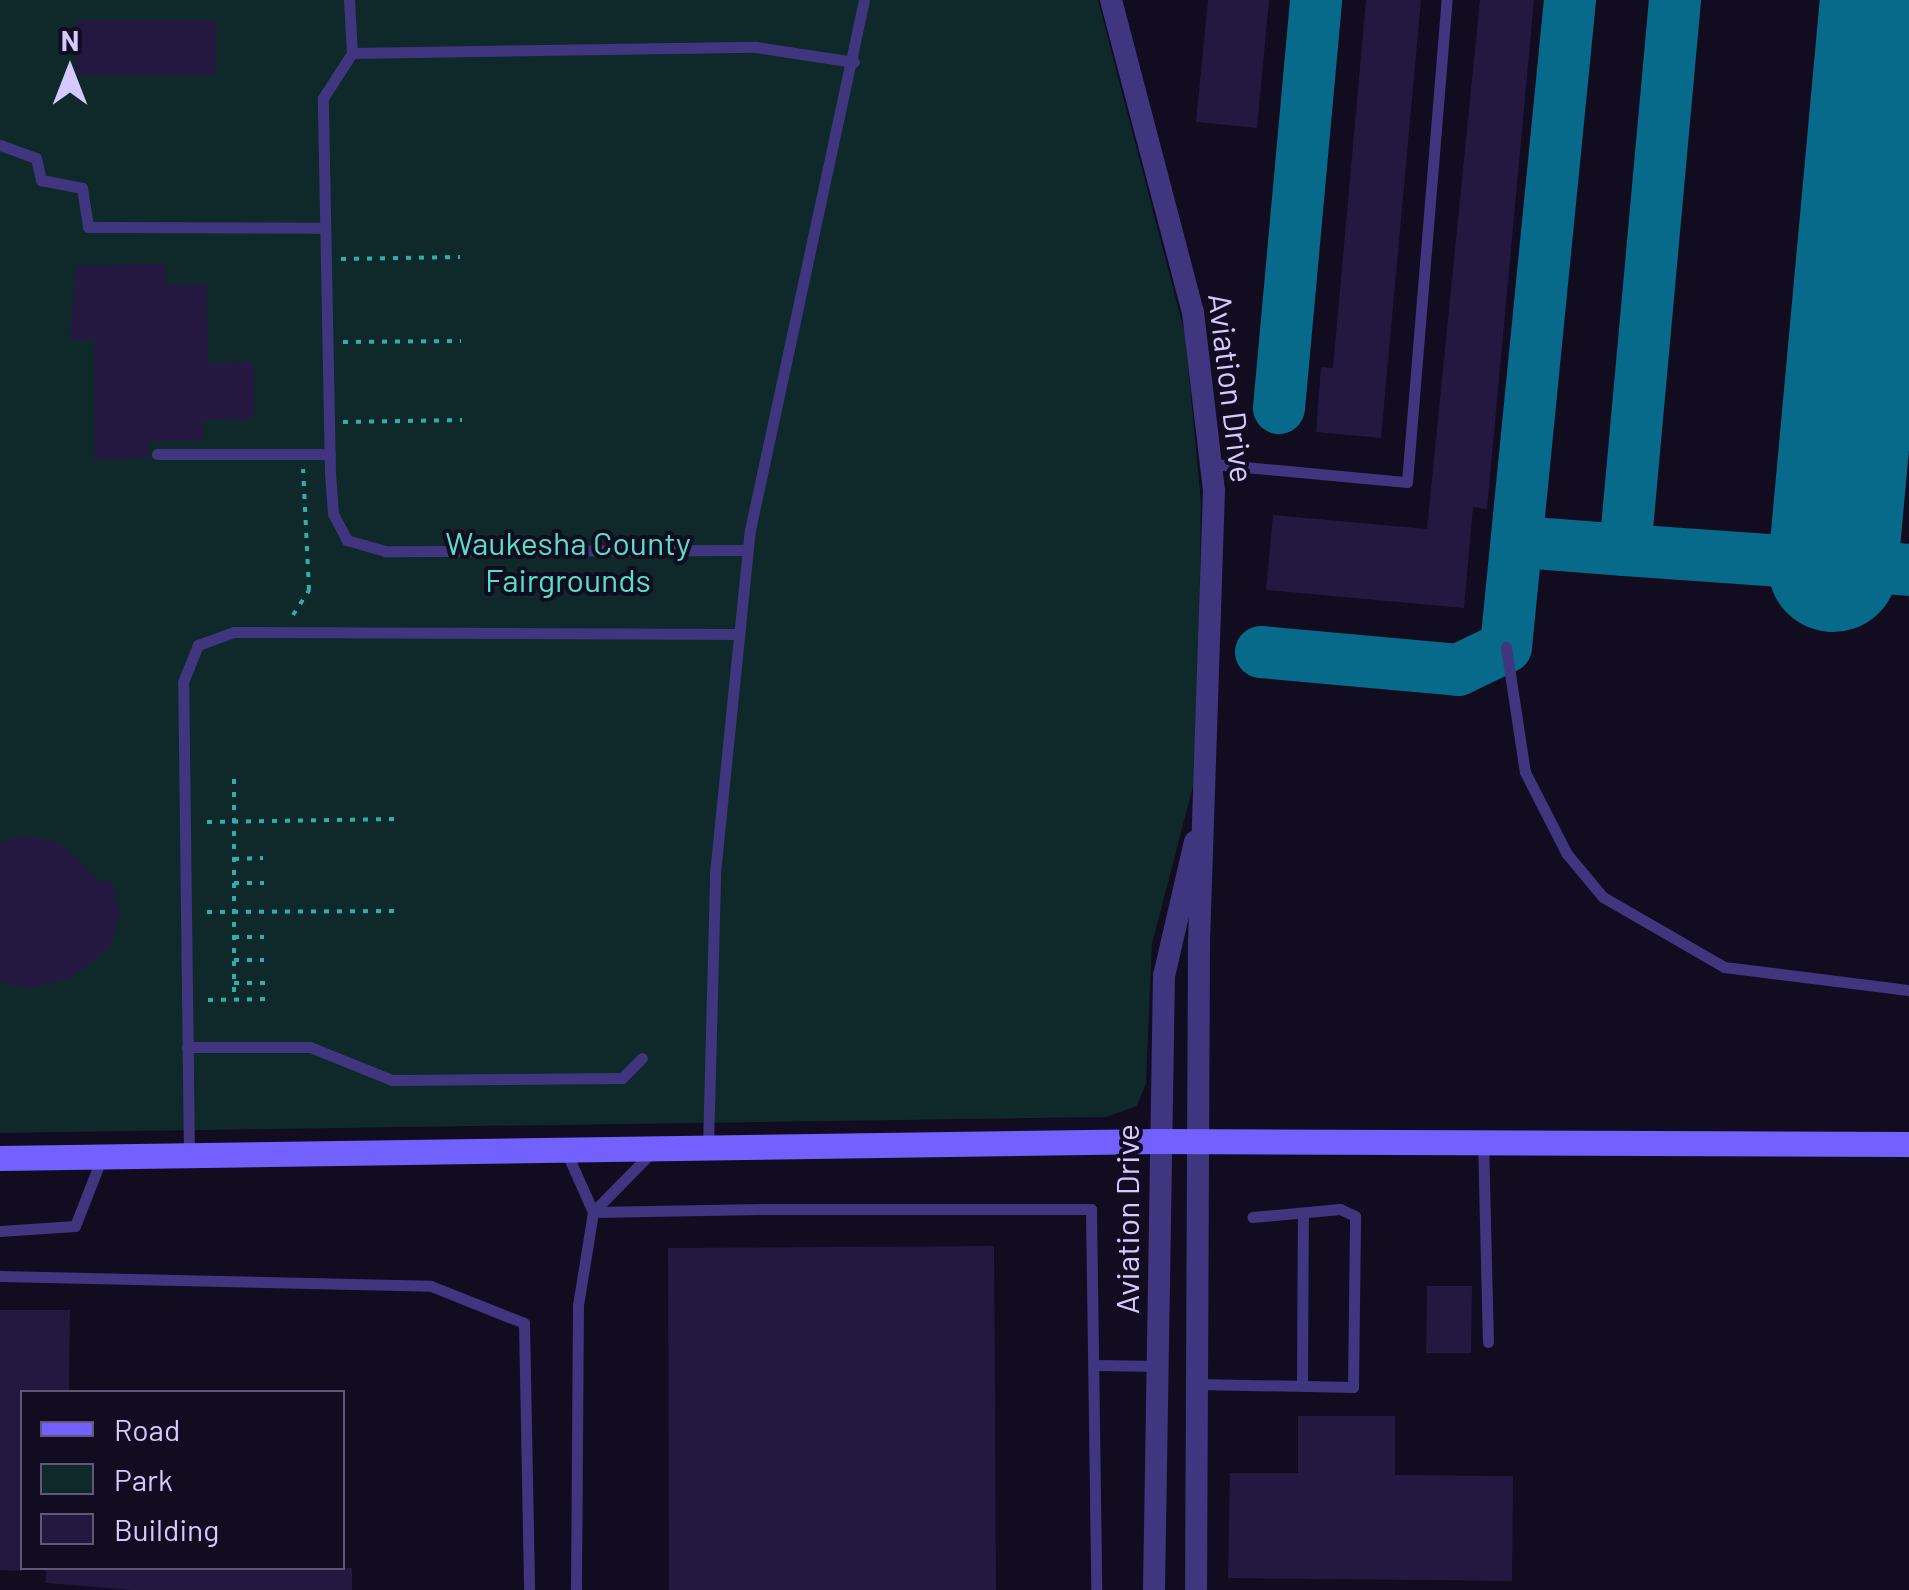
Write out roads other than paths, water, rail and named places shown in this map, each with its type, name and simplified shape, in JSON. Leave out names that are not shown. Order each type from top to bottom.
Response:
[{"type":"street","name":"Aviation Drive","points":[[1112,0],[1193,312],[1212,464],[1199,1141],[1196,1590]]},
{"type":"street","name":"Aviation Drive","points":[[1154,1590],[1158,1141],[1167,952],[1208,794]]},
{"type":"street","points":[[0,1158],[1158,1141],[1909,1144]]},
{"type":"street","points":[[1157,1366],[1198,1376]]},
{"type":"lane","points":[[349,0],[352,53],[323,98],[330,454],[338,528],[363,548],[747,550]]},
{"type":"lane","points":[[708,1147],[714,873],[747,550],[854,62],[864,0]]},
{"type":"lane","points":[[1212,464],[1407,482],[1447,0]]},
{"type":"lane","points":[[352,53],[756,46],[854,62]]},
{"type":"lane","points":[[0,144],[36,158],[41,180],[82,188],[88,227],[325,228]]},
{"type":"lane","points":[[157,454],[330,454]]},
{"type":"lane","points":[[189,1156],[183,682],[198,645],[233,632],[738,634]]},
{"type":"lane","points":[[1506,647],[1524,772],[1568,854],[1603,897],[1724,968],[1909,990]]},
{"type":"lane","points":[[187,1047],[310,1047],[392,1080],[622,1078],[642,1058]]},
{"type":"lane","points":[[1483,1140],[1488,1342]]},
{"type":"lane","points":[[593,1212],[656,1148]]},
{"type":"lane","points":[[565,1149],[593,1212],[577,1337],[576,1590]]},
{"type":"lane","points":[[0,1231],[75,1226],[102,1157]]},
{"type":"lane","points":[[593,1212],[1091,1209],[1096,1590]]},
{"type":"lane","points":[[1302,1383],[1304,1214]]},
{"type":"lane","points":[[1198,1376],[1353,1387],[1355,1216],[1252,1217]]},
{"type":"lane","points":[[0,1276],[431,1286],[524,1323],[528,1590]]},
{"type":"lane","points":[[1096,1365],[1157,1366]]},
{"type":"park label","name":"Waukesha County Fairgrounds","points":[[568,562]]}]
